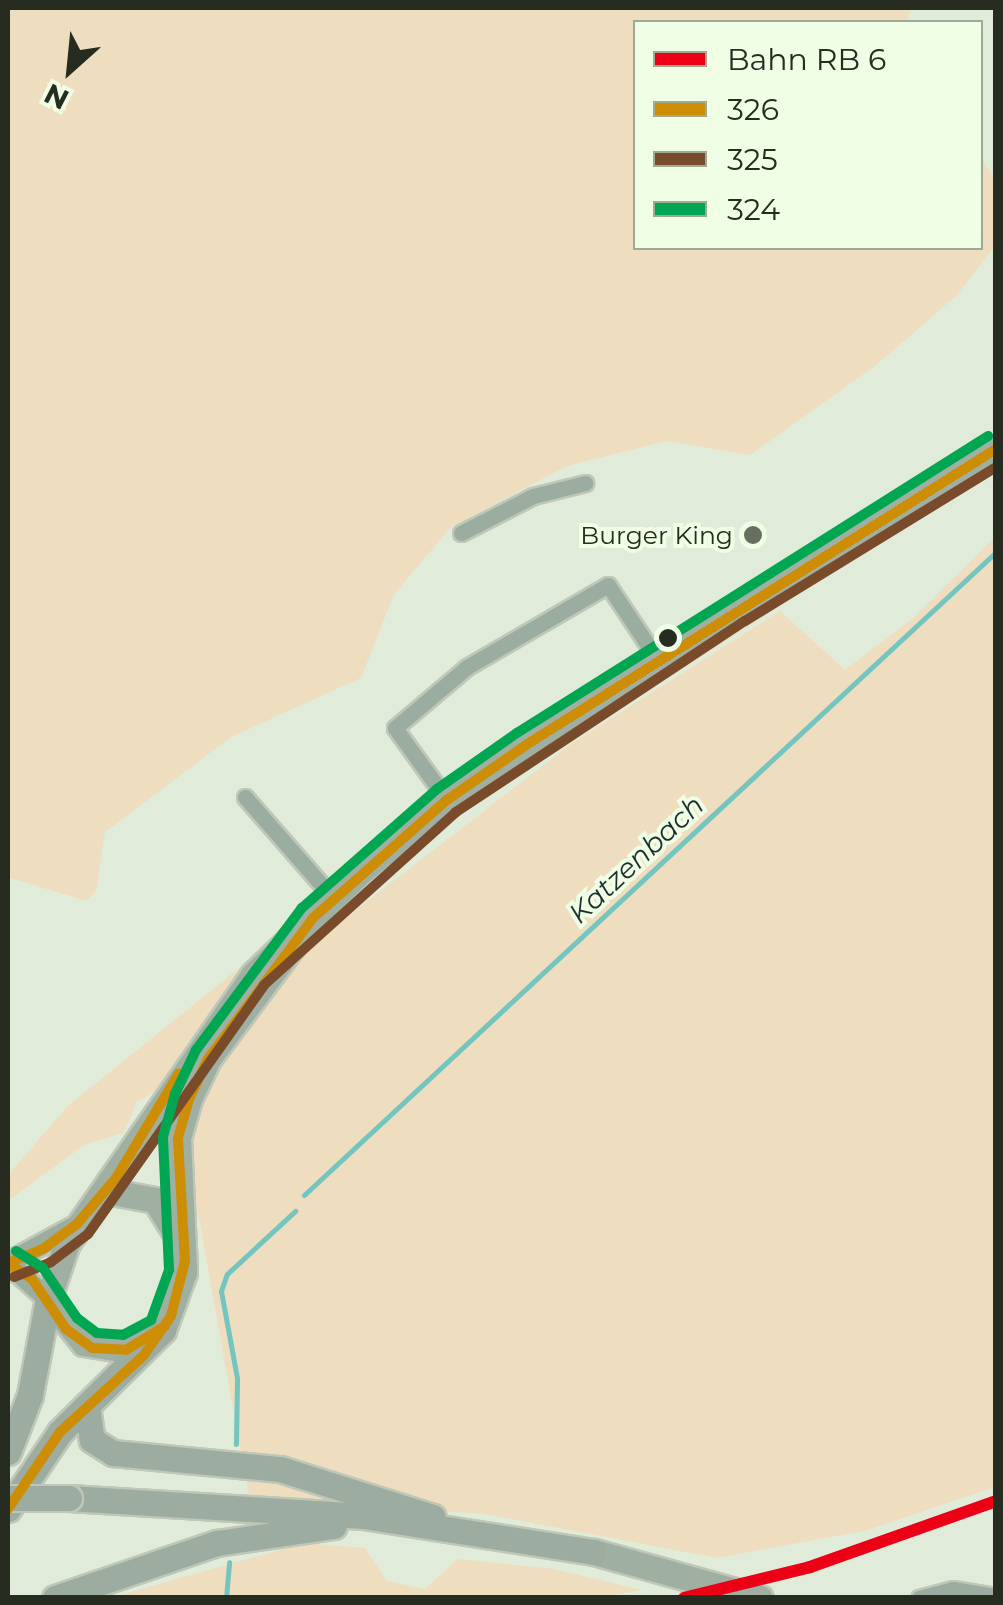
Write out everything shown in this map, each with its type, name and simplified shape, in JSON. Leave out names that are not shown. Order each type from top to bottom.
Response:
[{"type":"highway","points":[[8,1452],[30,1395],[48,1300]]},
{"type":"highway","points":[[8,1509],[60,1432],[163,1330]]},
{"type":"highway","points":[[86,1406],[92,1440],[113,1453],[280,1469],[394,1500],[456,1527]]},
{"type":"highway","points":[[8,1498],[68,1498],[379,1519],[456,1527],[594,1552]]},
{"type":"highway","points":[[54,1598],[216,1542],[379,1519]]},
{"type":"main road","points":[[181,1090],[178,1138],[182,1287],[163,1330],[126,1350],[104,1351],[74,1336],[48,1300],[77,1224],[181,1090],[252,975],[333,898],[448,800],[657,659],[996,449]]},
{"type":"main road","points":[[106,1191],[155,1200],[184,1250]]},
{"type":"main road","points":[[594,1552],[760,1598]]},
{"type":"street","points":[[461,533],[533,496],[585,482]]},
{"type":"street","points":[[448,800],[395,728],[467,667],[608,585],[657,659]]},
{"type":"street","points":[[245,798],[333,898]]},
{"type":"street","points":[[48,1300],[8,1263],[43,1249],[77,1224]]},
{"type":"street","points":[[919,1598],[953,1588],[996,1596]]},
{"type":"shaded area","points":[[8,8],[911,8],[908,20],[633,20],[633,250],[983,250],[983,162],[995,178],[995,246],[956,296],[875,366],[750,455],[667,441],[567,466],[451,527],[394,594],[361,678],[231,737],[105,832],[96,891],[86,901],[8,877]]},
{"type":"shaded area","points":[[995,537],[995,1487],[868,1530],[717,1558],[485,1514],[385,1507],[253,1519],[188,1157],[208,1070],[304,945],[388,875],[352,913],[571,744],[780,611],[845,670],[911,620]]},
{"type":"shaded area","points":[[784,603],[545,758],[540,756],[598,716]]},
{"type":"shaded area","points":[[244,964],[155,1091],[136,1103],[124,1133],[84,1145],[8,1201],[8,1175],[69,1105]]},
{"type":"shaded area","points":[[304,1543],[365,1548],[387,1581],[425,1589],[458,1559],[554,1569],[642,1590],[593,1598],[110,1598]]},
{"type":"waterway","name":"Katzenbach","points":[[304,1195],[996,552]]},
{"type":"waterway","name":"Katzenbach","points":[[236,1444],[237,1378],[221,1291],[227,1274],[295,1211]]},
{"type":"waterway","name":"Katzenbach","points":[[226,1598],[229,1562]]},
{"type":"transit line","name":"324","points":[[16,1251],[43,1268],[77,1318],[97,1333],[123,1335],[151,1320],[169,1270],[163,1137],[175,1094],[196,1050],[302,908],[437,789],[517,733],[988,436]]},
{"type":"transit line","name":"326","points":[[8,1509],[60,1432],[144,1355],[171,1316],[185,1261],[178,1138],[189,1099],[208,1059],[313,918],[447,800],[526,745],[996,449]]},
{"type":"transit line","name":"325","points":[[14,1277],[51,1262],[88,1234],[264,985],[456,812],[745,621],[996,467]]},
{"type":"transit line","name":"326","points":[[8,1263],[43,1249],[77,1224],[116,1178],[179,1073]]},
{"type":"transit line","name":"326","points":[[8,1263],[32,1279],[66,1329],[92,1348],[126,1350],[165,1326]]},
{"type":"transit line","points":[[684,1598],[810,1567],[996,1501]]},
{"type":"place","name":"Burger King","points":[[753,535]]}]
